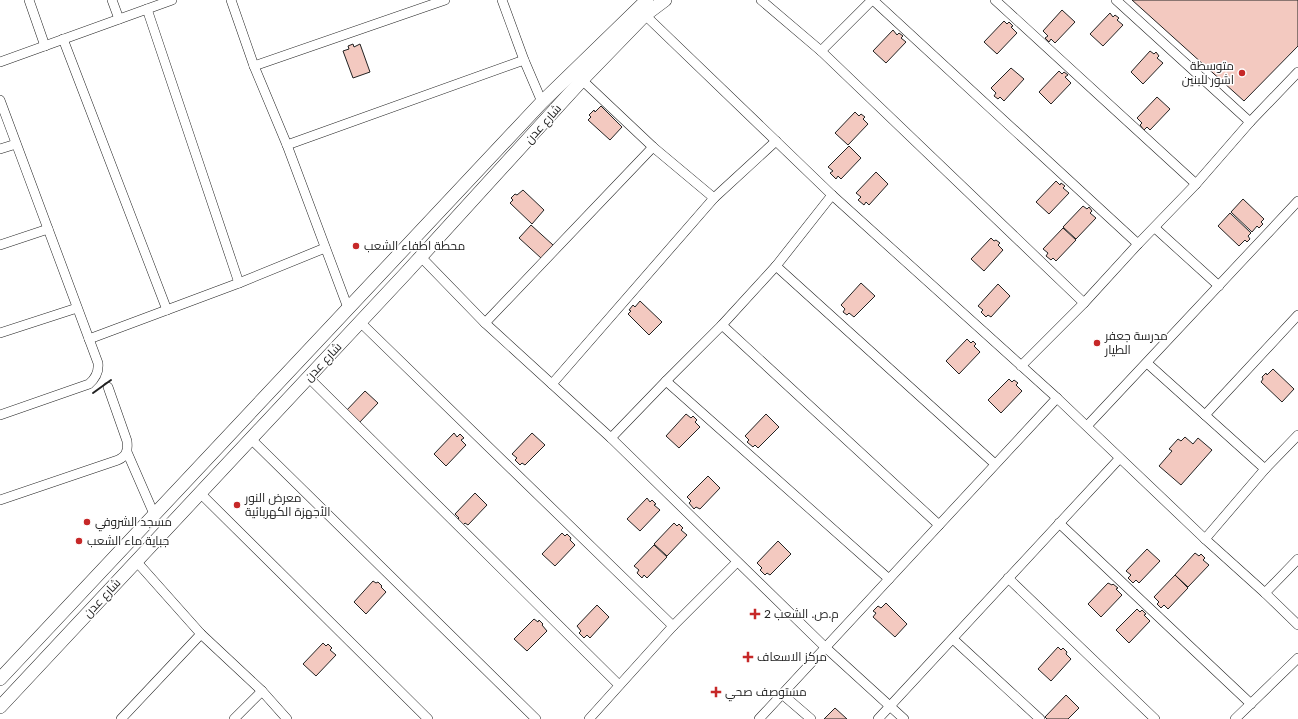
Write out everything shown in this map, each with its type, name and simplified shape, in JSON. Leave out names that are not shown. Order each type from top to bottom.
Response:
[{"type":"street","points":[[29,0],[45,46]]},
{"type":"street","points":[[112,0],[119,19]]},
{"type":"street","points":[[0,62],[172,0]]},
{"type":"street","points":[[231,0],[254,66],[287,145],[348,308]]},
{"type":"street","points":[[254,66],[445,0]]},
{"type":"street","points":[[502,0],[524,60],[542,102]]},
{"type":"street","name":"شارع عدن","points":[[0,679],[542,102],[647,0]]},
{"type":"street","name":"شارع عدن","points":[[0,707],[421,257],[582,80],[645,15],[665,0]]},
{"type":"street","points":[[761,0],[821,51],[1084,303]]},
{"type":"street","points":[[821,51],[873,0],[1138,244]]},
{"type":"street","points":[[995,0],[1196,184]]},
{"type":"street","points":[[1116,0],[1250,122]]},
{"type":"street","points":[[147,9],[239,284]]},
{"type":"street","points":[[645,15],[832,195],[1057,398],[1298,625]]},
{"type":"street","points":[[64,39],[167,310]]},
{"type":"street","points":[[287,145],[524,60]]},
{"type":"street","points":[[1021,366],[1084,303],[1138,244],[1155,228],[1250,122],[1298,72]]},
{"type":"street","points":[[582,80],[653,147],[714,198]]},
{"type":"street","points":[[0,100],[98,363],[98,373],[93,381],[84,386],[0,415]]},
{"type":"street","points":[[552,384],[714,198],[776,141]]},
{"type":"street","points":[[0,149],[16,144]]},
{"type":"street","points":[[485,323],[653,147]]},
{"type":"street","points":[[611,438],[722,325],[776,266],[832,195]]},
{"type":"street","points":[[1087,426],[1298,201]]},
{"type":"street","points":[[1155,228],[1219,286]]},
{"type":"street","points":[[0,245],[48,229]]},
{"type":"street","points":[[89,339],[239,284],[325,248]]},
{"type":"street","points":[[421,257],[485,323],[611,438],[825,647],[904,719]]},
{"type":"street","points":[[387,266],[406,273]]},
{"type":"street","points":[[776,266],[996,464]]},
{"type":"street","points":[[0,333],[77,308]]},
{"type":"street","points":[[1205,415],[1298,315]]},
{"type":"street","points":[[360,322],[673,626]]},
{"type":"street","points":[[722,325],[939,525]]},
{"type":"street","points":[[1147,363],[1265,469]]},
{"type":"street","points":[[308,377],[619,685]]},
{"type":"street","points":[[666,381],[889,579]]},
{"type":"street","points":[[108,387],[127,440],[127,452],[154,514]]},
{"type":"street","points":[[759,719],[1057,398]]},
{"type":"street","points":[[1205,539],[1265,469],[1298,435]]},
{"type":"street","points":[[250,439],[536,719]]},
{"type":"street","points":[[0,500],[118,460],[127,452]]},
{"type":"street","points":[[878,719],[1119,458]]},
{"type":"street","points":[[200,493],[428,719]]},
{"type":"street","points":[[1059,523],[1251,704]]},
{"type":"street","points":[[1265,593],[1298,559]]},
{"type":"street","points":[[136,561],[201,634],[262,691],[287,719]]},
{"type":"street","points":[[589,719],[673,626],[737,562]]},
{"type":"street","points":[[1008,578],[1155,719]]},
{"type":"street","points":[[55,620],[75,627]]},
{"type":"street","points":[[121,719],[201,634]]},
{"type":"street","points":[[952,639],[1040,719]]},
{"type":"street","points":[[1235,719],[1298,658]]},
{"type":"street","points":[[234,719],[262,691]]},
{"type":"street","points":[[782,694],[811,719]]},
{"type":"building","name":"متوسطة اشور للبنين","points":[[1132,0],[1298,0],[1298,46],[1244,101]]},
{"type":"building","points":[[1062,10],[1075,22],[1055,43],[1051,39],[1049,42],[1045,38],[1048,36],[1043,31]]},
{"type":"building","points":[[1110,13],[1113,17],[1115,15],[1119,18],[1117,20],[1123,25],[1103,46],[1090,34]]},
{"type":"building","points":[[1004,21],[1007,24],[1009,22],[1013,26],[1011,27],[1017,33],[997,54],[984,42]]},
{"type":"building","points":[[893,30],[897,35],[899,33],[903,36],[901,38],[906,42],[886,63],[873,51]]},
{"type":"building","points":[[353,44],[354,47],[360,44],[370,72],[353,78],[343,51],[349,49],[348,46]]},
{"type":"building","points":[[1150,51],[1154,54],[1156,52],[1159,56],[1157,58],[1163,63],[1143,84],[1131,72]]},
{"type":"building","points":[[1011,68],[1024,79],[1004,101],[1000,97],[998,99],[994,96],[996,93],[991,88]]},
{"type":"building","points":[[1059,71],[1062,74],[1064,72],[1068,75],[1065,77],[1071,83],[1051,104],[1039,92]]},
{"type":"building","points":[[1157,97],[1170,109],[1150,130],[1147,127],[1144,130],[1140,125],[1142,123],[1137,118]]},
{"type":"building","points":[[601,106],[622,127],[610,140],[588,120],[591,117],[589,115]]},
{"type":"building","points":[[855,112],[859,116],[861,114],[865,117],[863,119],[868,124],[848,145],[835,133]]},
{"type":"building","points":[[849,146],[861,158],[841,179],[838,176],[836,179],[830,173],[833,171],[828,167]]},
{"type":"building","points":[[876,172],[888,184],[869,205],[866,202],[864,205],[858,200],[861,197],[856,193]]},
{"type":"building","points":[[1056,181],[1060,185],[1061,183],[1065,186],[1063,188],[1069,193],[1049,214],[1036,202]]},
{"type":"building","points":[[523,190],[544,210],[532,224],[510,203],[513,200],[511,198],[515,194],[517,195]]},
{"type":"building","points":[[1243,199],[1264,219],[1261,222],[1263,224],[1259,228],[1257,226],[1252,232],[1231,212]]},
{"type":"building","points":[[1083,206],[1087,209],[1089,207],[1092,211],[1090,213],[1096,218],[1076,239],[1063,227]]},
{"type":"building","points":[[1230,213],[1251,233],[1248,236],[1250,239],[1247,242],[1245,240],[1239,246],[1218,226]]},
{"type":"building","points":[[531,225],[553,245],[541,258],[519,238]]},
{"type":"building","points":[[1063,228],[1076,240],[1056,261],[1053,258],[1051,260],[1046,256],[1048,253],[1043,249]]},
{"type":"building","points":[[991,238],[1000,243],[998,245],[1003,250],[984,271],[971,259]]},
{"type":"building","points":[[861,283],[875,296],[854,317],[849,313],[847,315],[843,312],[845,309],[841,305]]},
{"type":"building","points":[[998,284],[1010,296],[991,317],[988,315],[986,317],[981,312],[983,310],[978,306]]},
{"type":"building","points":[[640,301],[662,322],[649,335],[628,314],[633,305],[635,307]]},
{"type":"building","points":[[967,339],[971,343],[973,341],[976,344],[974,346],[980,352],[959,374],[946,361]]},
{"type":"building","points":[[1273,369],[1294,389],[1282,402],[1261,382],[1263,379],[1262,377],[1266,373],[1267,375]]},
{"type":"building","points":[[1009,379],[1012,382],[1014,380],[1018,383],[1016,385],[1022,391],[1001,413],[988,400]]},
{"type":"building","points":[[365,391],[378,403],[358,424],[345,412]]},
{"type":"building","points":[[686,414],[691,418],[693,416],[697,420],[695,422],[700,427],[679,448],[666,436]]},
{"type":"building","points":[[766,414],[779,427],[758,448],[755,445],[753,447],[747,442],[749,440],[745,436]]},
{"type":"building","points":[[454,433],[457,437],[460,434],[464,438],[461,440],[466,445],[446,466],[434,454]]},
{"type":"building","points":[[532,433],[545,445],[525,465],[522,463],[520,465],[515,460],[517,458],[512,454]]},
{"type":"building","points":[[1185,437],[1193,444],[1198,438],[1212,450],[1181,485],[1159,466],[1172,451],[1169,449],[1178,439],[1181,441]]},
{"type":"building","points":[[708,476],[720,488],[700,509],[696,507],[694,509],[689,503],[691,501],[687,497]]},
{"type":"building","points":[[475,493],[487,505],[468,525],[465,523],[463,525],[457,520],[459,518],[455,514]]},
{"type":"building","points":[[647,498],[650,502],[652,500],[656,504],[654,505],[660,510],[640,531],[627,519]]},
{"type":"building","points":[[674,523],[677,526],[679,524],[683,528],[681,530],[687,535],[667,556],[654,544]]},
{"type":"building","points":[[562,533],[565,536],[567,534],[575,545],[555,566],[542,554]]},
{"type":"building","points":[[778,541],[791,554],[770,575],[767,573],[765,575],[760,570],[762,568],[757,563]]},
{"type":"building","points":[[654,545],[667,557],[647,578],[644,575],[642,578],[637,573],[639,570],[634,566]]},
{"type":"building","points":[[1147,549],[1160,561],[1139,583],[1136,580],[1133,583],[1128,578],[1131,575],[1126,571]]},
{"type":"building","points":[[1195,553],[1199,556],[1201,554],[1205,558],[1203,560],[1209,565],[1188,587],[1175,575]]},
{"type":"building","points":[[1175,575],[1188,588],[1168,609],[1164,605],[1161,608],[1157,604],[1159,602],[1154,597]]},
{"type":"building","points":[[373,581],[376,583],[378,582],[386,592],[366,614],[354,602]]},
{"type":"building","points":[[1108,583],[1113,584],[1118,588],[1116,589],[1122,595],[1101,617],[1088,604]]},
{"type":"building","points":[[886,603],[907,624],[895,637],[873,617],[876,613],[873,611],[878,606],[881,608]]},
{"type":"building","points":[[597,605],[609,617],[590,638],[587,635],[584,638],[579,633],[581,631],[577,626]]},
{"type":"building","points":[[1137,609],[1140,612],[1142,610],[1146,614],[1144,615],[1150,621],[1129,643],[1116,630]]},
{"type":"building","points":[[534,619],[538,622],[539,620],[547,631],[527,651],[514,639]]},
{"type":"building","points":[[323,643],[326,646],[328,644],[332,648],[330,650],[336,655],[316,676],[303,664]]},
{"type":"building","points":[[1058,647],[1061,650],[1063,648],[1071,659],[1051,681],[1038,669]]},
{"type":"building","points":[[1066,695],[1079,708],[1068,719],[1047,719],[1045,717]]},
{"type":"building","points":[[835,708],[847,719],[824,719]]},
{"type":"wall","points":[[93,393],[111,380]]},
{"type":"place","name":"متوسطة اشور للبنين","points":[[1242,73]]},
{"type":"place","name":"محطة اطفاء الشعب","points":[[356,246]]},
{"type":"place","name":"مدرسة جعفر الطيار","points":[[1097,343]]},
{"type":"place","name":"معرض النور الأجهزة الكهربائية","points":[[237,505]]},
{"type":"place","name":"مسجد الشروفي","points":[[87,522]]},
{"type":"place","name":"جباية ماء الشعب","points":[[79,541]]},
{"type":"place","name":"م.ص. الشعب 2","points":[[755,614]]},
{"type":"place","name":"مركز الاسعاف","points":[[748,657]]},
{"type":"place","name":"مستوصف صحي","points":[[716,692]]}]
